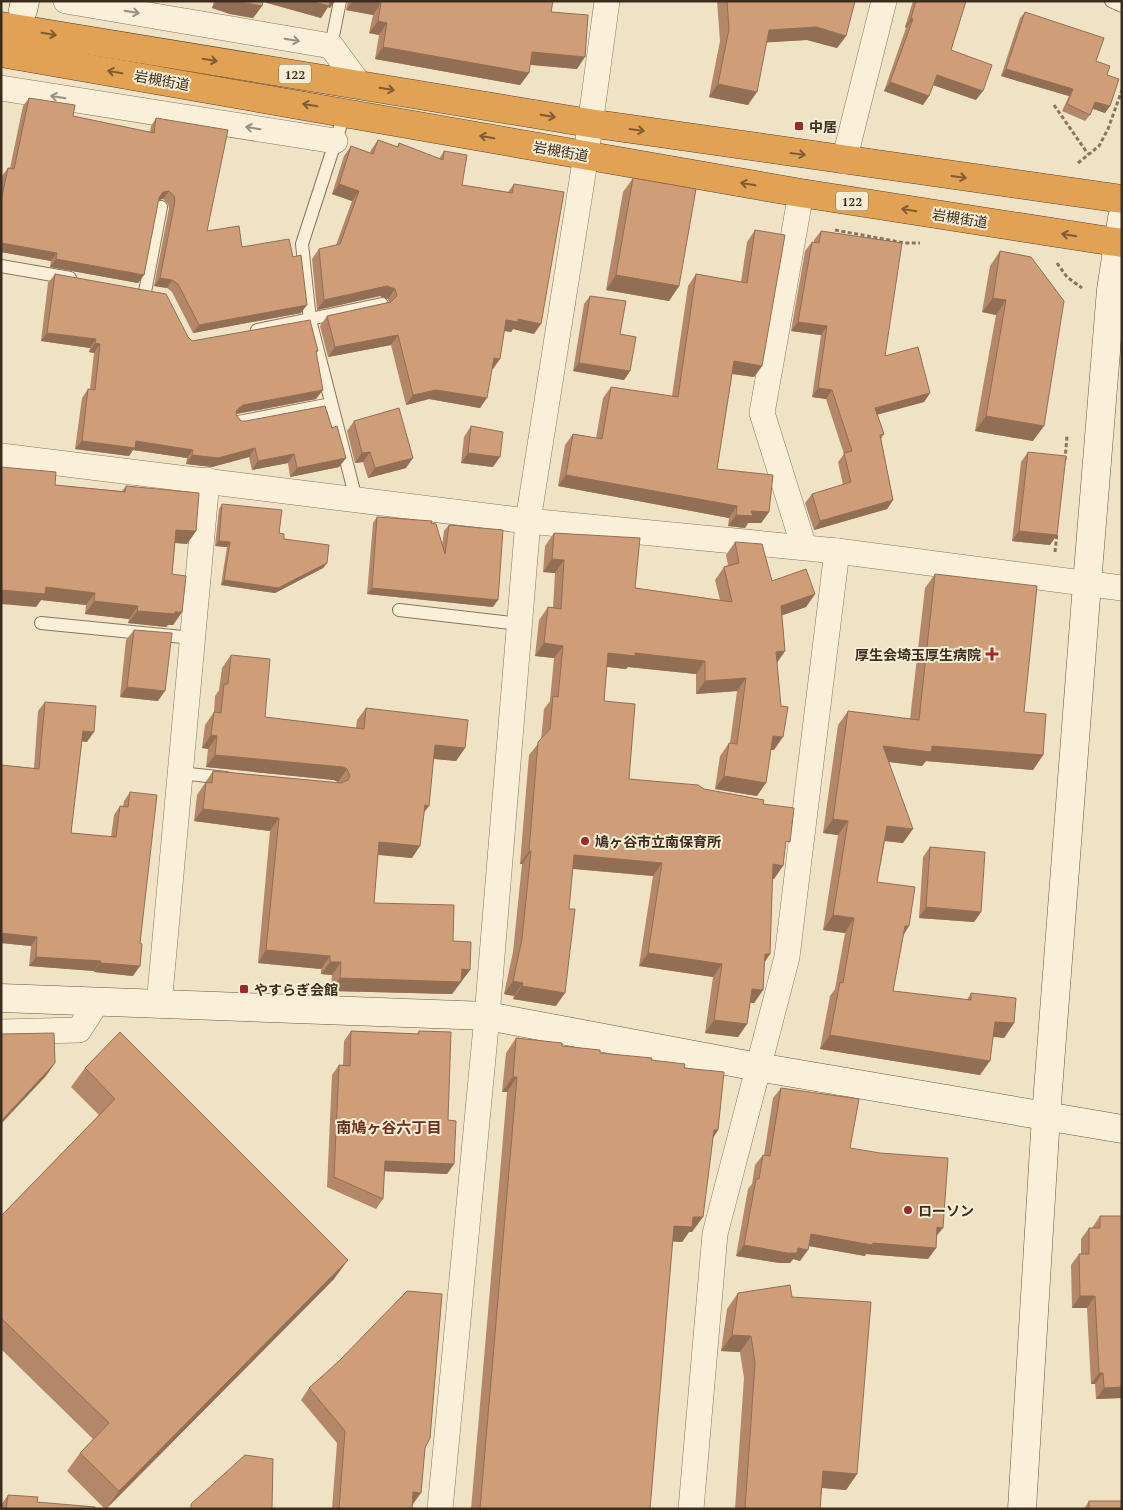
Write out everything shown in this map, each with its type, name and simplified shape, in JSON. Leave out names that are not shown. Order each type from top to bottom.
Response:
[{"type":"highway","name":"岩槻街道","points":[[1,26],[589,123],[844,161],[1122,199]]},
{"type":"highway","name":"岩槻街道","points":[[1,53],[801,193],[1120,235]]},
{"type":"street","points":[[66,1],[331,46],[359,84]]},
{"type":"street","points":[[440,1509],[487,1016],[528,521],[586,155],[607,1]]},
{"type":"street","points":[[844,161],[884,1]]},
{"type":"street","points":[[1,88],[335,141]]},
{"type":"street","points":[[801,193],[762,413],[804,547]]},
{"type":"street","points":[[1022,1509],[1046,1116],[1111,290],[1120,235]]},
{"type":"street","points":[[1,456],[528,521],[804,547],[1122,588]]},
{"type":"street","points":[[160,1005],[207,480]]},
{"type":"street","points":[[691,1509],[715,1234],[787,957],[801,812],[837,551]]},
{"type":"street","points":[[3,994],[160,1005],[487,1016],[758,1067],[1122,1129]]},
{"type":"street","points":[[1,1032],[79,1030],[96,1002]]},
{"type":"lane","points":[[331,46],[340,1]]},
{"type":"lane","points":[[1111,1],[1122,6]]},
{"type":"lane","points":[[345,112],[302,244],[310,320],[356,499]]},
{"type":"lane","points":[[158,295],[140,291],[161,207]]},
{"type":"lane","points":[[1,266],[87,281]]},
{"type":"lane","points":[[245,332],[382,304]]},
{"type":"lane","points":[[238,422],[331,404]]},
{"type":"lane","points":[[399,610],[520,624]]},
{"type":"lane","points":[[41,623],[193,638]]},
{"type":"lane","points":[[180,773],[238,779]]},
{"type":"path","points":[[1077,163],[1099,146],[1108,129],[1122,90]]},
{"type":"path","points":[[1054,105],[1088,154]]},
{"type":"path","points":[[827,228],[905,243],[924,243]]},
{"type":"path","points":[[1049,262],[1058,264],[1067,277],[1082,289],[1082,298]]},
{"type":"path","points":[[1064,463],[1067,434]]},
{"type":"path","points":[[1054,560],[1057,531]]},
{"type":"building","points":[[235,1],[263,1],[262,6]]},
{"type":"building","points":[[311,1],[330,1],[329,6]]},
{"type":"building","points":[[370,1],[553,1],[551,12],[588,15],[585,57],[532,52],[529,73],[383,47],[387,23],[378,21],[381,3]]},
{"type":"building","points":[[727,1],[855,1],[846,36],[816,27],[769,30],[757,92],[718,84],[729,29]]},
{"type":"building","points":[[916,1],[966,1],[951,50],[992,65],[983,91],[937,75],[929,96],[890,82],[913,19],[911,18]]},
{"type":"building","points":[[1025,12],[1104,38],[1096,61],[1110,66],[1107,75],[1119,79],[1110,106],[1095,102],[1090,115],[1067,104],[1073,89],[1006,69]]},
{"type":"building","points":[[29,98],[75,105],[73,116],[154,133],[156,118],[228,130],[207,231],[239,226],[242,247],[289,239],[293,257],[301,255],[307,305],[199,325],[178,284],[172,280],[160,278],[175,201],[174,196],[169,191],[163,192],[159,198],[144,275],[56,259],[57,253],[1,243],[1,201],[8,168],[14,169]]},
{"type":"building","points":[[378,140],[398,147],[399,143],[443,160],[444,151],[467,155],[462,185],[512,193],[514,184],[564,192],[541,324],[518,319],[518,322],[506,320],[500,359],[494,358],[487,398],[436,390],[413,395],[398,335],[335,347],[327,316],[391,302],[397,296],[395,289],[387,286],[324,300],[319,249],[340,244],[359,191],[339,184],[351,146],[373,154]]},
{"type":"building","points":[[633,178],[696,189],[679,286],[616,275]]},
{"type":"building","points":[[755,230],[785,235],[762,366],[734,361],[717,469],[773,475],[769,512],[751,511],[753,516],[736,515],[737,506],[566,475],[573,434],[602,439],[611,387],[678,397],[696,274],[747,283]]},
{"type":"building","points":[[821,231],[902,243],[885,356],[918,347],[930,393],[875,408],[884,434],[880,435],[893,500],[820,521],[812,494],[851,482],[844,453],[852,451],[832,390],[818,388],[827,326],[798,322],[812,242],[819,243]]},
{"type":"building","points":[[1000,251],[1031,257],[1064,301],[1044,426],[986,416],[1006,300],[993,298]]},
{"type":"building","points":[[55,274],[166,294],[188,337],[192,341],[310,320],[318,351],[316,351],[323,390],[243,405],[237,410],[236,415],[241,421],[246,421],[325,406],[332,428],[337,426],[346,458],[297,468],[294,454],[258,461],[255,448],[218,458],[192,455],[193,450],[136,441],[135,448],[82,441],[88,389],[95,390],[100,344],[95,343],[96,339],[47,333]]},
{"type":"building","points":[[590,296],[626,301],[620,334],[636,337],[630,371],[579,363]]},
{"type":"building","points":[[399,408],[413,458],[375,468],[370,452],[362,453],[354,421]]},
{"type":"building","points":[[471,426],[503,432],[500,457],[468,453]]},
{"type":"building","points":[[1028,452],[1066,456],[1057,535],[1019,531]]},
{"type":"building","points":[[1,467],[56,472],[55,485],[125,492],[126,486],[199,493],[196,531],[176,530],[172,574],[186,576],[182,612],[175,612],[175,614],[137,611],[138,606],[94,601],[95,593],[46,587],[45,594],[1,590]]},
{"type":"building","points":[[222,504],[282,510],[279,533],[284,534],[284,539],[329,545],[327,563],[278,588],[224,580],[230,542],[219,541]]},
{"type":"building","points":[[377,517],[432,521],[431,523],[436,524],[445,554],[449,525],[503,530],[498,600],[372,588]]},
{"type":"building","points":[[554,533],[640,538],[635,588],[732,602],[724,567],[739,563],[735,542],[762,544],[772,581],[806,569],[815,594],[781,606],[785,651],[776,652],[781,706],[788,707],[783,737],[773,736],[766,783],[724,776],[729,743],[737,744],[746,678],[705,681],[705,661],[635,653],[635,656],[608,653],[604,701],[635,704],[629,779],[698,785],[704,789],[764,800],[763,804],[794,808],[790,842],[786,841],[783,866],[773,864],[770,954],[765,954],[763,990],[752,989],[747,1024],[714,1020],[722,964],[648,953],[662,863],[574,855],[569,909],[575,909],[565,993],[522,986],[523,983],[513,981],[522,939],[531,851],[529,851],[538,742],[550,729],[553,696],[558,697],[563,646],[544,643],[548,607],[561,609],[564,560],[552,559]]},
{"type":"building","points":[[935,574],[1037,586],[1024,712],[1046,714],[1043,755],[932,746],[931,752],[883,746],[913,829],[887,826],[877,882],[915,887],[909,926],[905,926],[893,991],[971,1000],[971,993],[1016,998],[1014,1023],[995,1022],[990,1061],[830,1035],[840,982],[843,983],[854,918],[833,915],[848,821],[833,819],[848,711],[919,720]]},
{"type":"building","points":[[134,630],[172,633],[165,691],[127,687]]},
{"type":"building","points":[[231,655],[270,659],[265,717],[364,729],[366,708],[468,720],[465,748],[435,745],[429,806],[425,805],[420,846],[379,842],[374,903],[454,905],[453,941],[471,942],[470,970],[462,969],[461,982],[340,978],[341,962],[330,962],[330,956],[266,950],[279,818],[203,809],[206,782],[212,783],[213,771],[341,783],[348,780],[350,776],[347,769],[343,767],[215,755],[217,736],[211,735],[214,712],[221,713],[224,684],[228,684]]},
{"type":"building","points":[[45,702],[96,706],[94,732],[83,731],[71,833],[116,837],[120,806],[128,807],[130,792],[157,795],[140,943],[142,944],[140,966],[100,963],[101,961],[36,957],[37,937],[1,933],[1,765],[39,769]]},
{"type":"building","points":[[930,847],[985,852],[981,912],[926,907]]},
{"type":"building","points":[[351,1031],[419,1034],[419,1031],[451,1032],[448,1120],[456,1121],[454,1164],[385,1161],[383,1199],[334,1177],[339,1065],[350,1066]]},
{"type":"building","points":[[120,1032],[348,1260],[119,1491],[80,1453],[109,1423],[1,1318],[1,1216],[115,1099],[85,1068]]},
{"type":"building","points":[[54,1033],[55,1063],[1,1121],[1,1034]]},
{"type":"building","points":[[516,1038],[562,1043],[562,1046],[600,1050],[600,1053],[652,1058],[651,1060],[685,1064],[684,1068],[724,1072],[718,1130],[714,1130],[703,1217],[693,1217],[692,1227],[674,1226],[650,1509],[480,1509],[517,1077],[513,1077]]},
{"type":"building","points":[[781,1088],[859,1099],[850,1148],[880,1153],[948,1158],[943,1228],[937,1227],[936,1248],[873,1243],[872,1245],[811,1234],[808,1250],[798,1248],[797,1253],[744,1245],[756,1179],[759,1179],[763,1155],[770,1156]]},
{"type":"building","points":[[1100,1216],[1122,1216],[1122,1387],[1104,1388],[1103,1373],[1099,1373],[1095,1296],[1080,1296],[1079,1254],[1089,1254],[1089,1228],[1100,1228]]},
{"type":"building","points":[[790,1285],[792,1297],[871,1302],[857,1474],[823,1471],[820,1509],[745,1509],[755,1363],[751,1336],[732,1335],[738,1293]]},
{"type":"building","points":[[407,1291],[442,1294],[430,1438],[425,1448],[421,1493],[413,1492],[412,1509],[339,1509],[345,1431],[309,1388],[339,1361]]},
{"type":"building","points":[[245,1455],[273,1459],[272,1509],[191,1509],[191,1504]]},
{"type":"building","points":[[8,1495],[38,1497],[37,1502],[95,1507],[95,1509],[6,1509]]},
{"type":"building","points":[[1089,1501],[1122,1501],[1122,1509],[1089,1509]]},
{"type":"place","name":"中居","points":[[799,126]]},
{"type":"place","name":"厚生会埼玉厚生病院","points":[[992,654]]},
{"type":"place","name":"鳩ヶ谷市立南保育所","points":[[585,841]]},
{"type":"place","name":"やすらぎ会館","points":[[244,989]]},
{"type":"place","name":"ローソン","points":[[908,1210]]},
{"type":"district","name":"南鳩ヶ谷六丁目","points":[[389,1127]]}]
